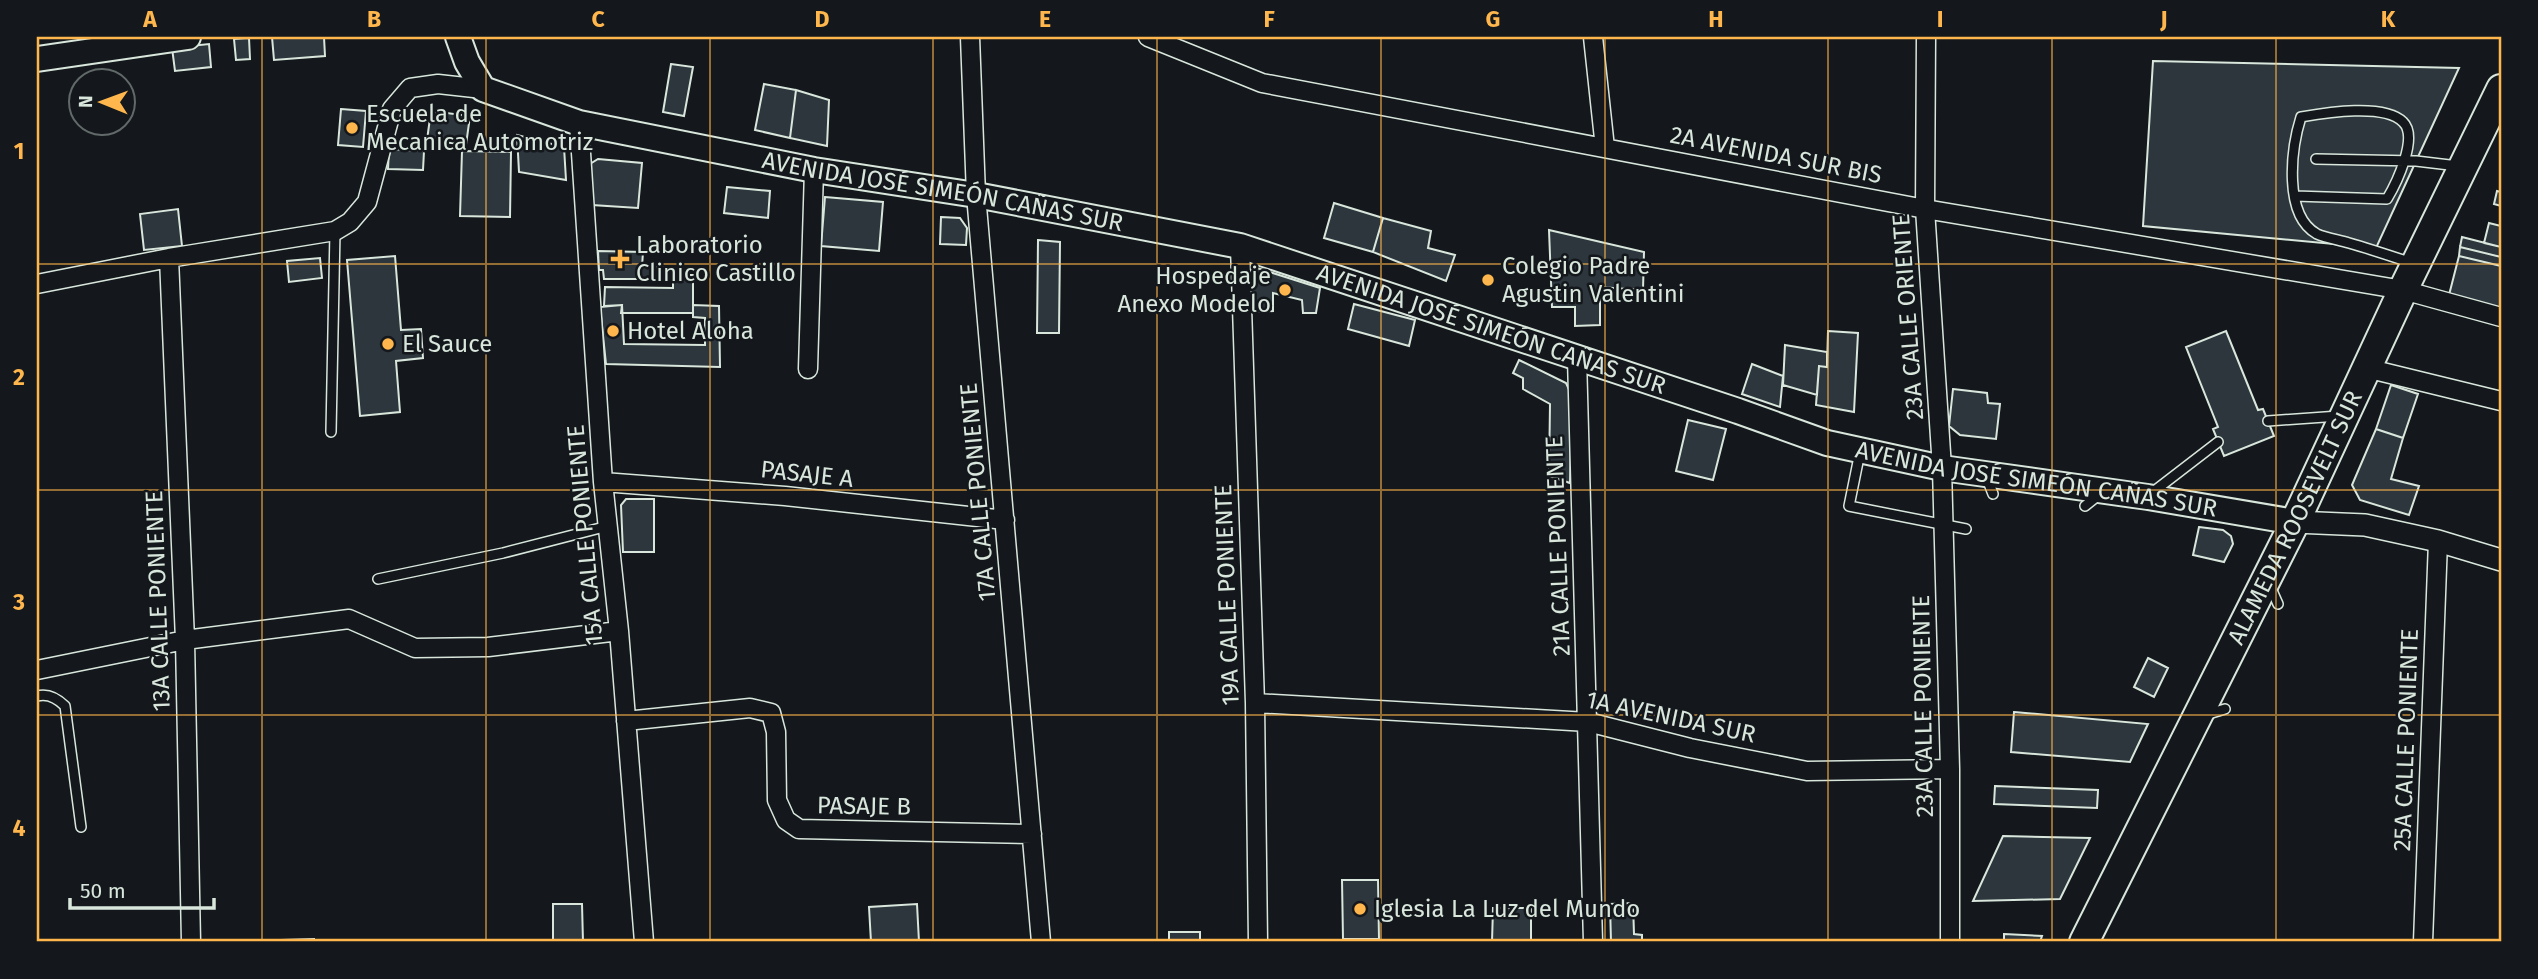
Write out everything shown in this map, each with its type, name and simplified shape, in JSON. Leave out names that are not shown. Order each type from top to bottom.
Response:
[{"type":"highway","name":"ALAMEDA ROOSEVELT SUR","points":[[2084,942],[2295,523],[2464,166],[2492,131],[2501,89]]},
{"type":"main road","points":[[37,59],[188,37]]},
{"type":"main road","points":[[458,37],[467,62],[484,89]]},
{"type":"main road","name":"AVENIDA JOSÉ SIMEÓN CAÑAS SUR","points":[[484,89],[579,123],[814,170],[976,195],[1240,246],[1827,443],[1942,468],[1989,484],[2094,498],[2148,497],[2295,523]]},
{"type":"street","name":"17A CALLE PONIENTE","points":[[970,37],[976,195],[1041,942]]},
{"type":"street","name":"2A AVENIDA SUR BIS","points":[[1148,37],[1262,83],[1925,209],[2403,290],[2501,317]]},
{"type":"street","points":[[1593,37],[1605,148]]},
{"type":"street","name":"23A CALLE ORIENTE","points":[[1926,37],[1925,209],[1942,468]]},
{"type":"street","name":"AVENIDA JOSÉ SIMEÓN CAÑAS SUR","points":[[335,231],[350,222],[367,202],[392,109],[410,88],[438,84],[484,89]]},
{"type":"street","name":"15A CALLE PONIENTE","points":[[579,123],[603,482],[619,632],[643,942]]},
{"type":"street","points":[[808,369],[814,170]]},
{"type":"street","points":[[37,284],[169,258],[335,231]]},
{"type":"street","name":"19A CALLE PONIENTE","points":[[1240,246],[1255,703],[1258,942]]},
{"type":"street","name":"13A CALLE PONIENTE","points":[[169,258],[185,640],[191,942]]},
{"type":"street","name":"21A CALLE PONIENTE","points":[[1577,358],[1593,942]]},
{"type":"street","points":[[2367,368],[2501,401]]},
{"type":"street","name":"23A CALLE PONIENTE","points":[[1942,468],[1950,769],[1950,942]]},
{"type":"street","name":"PASAJE A","points":[[603,482],[785,496],[1005,520]]},
{"type":"street","name":"AVENIDA JOSÉ SIMEÓN CAÑAS SUR","points":[[2295,523],[2365,525],[2438,541],[2501,560]]},
{"type":"street","name":"25A CALLE PONIENTE","points":[[2423,942],[2438,541]]},
{"type":"street","points":[[37,670],[185,640],[349,619],[415,648],[488,647],[619,632]]},
{"type":"street","name":"1A AVENIDA SUR","points":[[1255,703],[1588,722],[1690,748],[1807,771],[1950,769]]},
{"type":"street","name":"PASAJE B","points":[[626,721],[750,708],[771,713],[776,732],[777,800],[786,820],[799,829],[1032,834]]},
{"type":"lane","points":[[2295,196],[2387,199],[2399,180],[2408,145],[2407,128],[2402,120],[2381,113],[2336,111],[2301,117],[2296,135],[2292,174],[2295,196],[2302,222],[2318,234],[2416,264]]},
{"type":"lane","points":[[2316,159],[2404,160],[2464,166]]},
{"type":"lane","points":[[331,432],[335,231]]},
{"type":"lane","points":[[2268,421],[2345,415]]},
{"type":"lane","points":[[2148,497],[2218,442]]},
{"type":"lane","points":[[1860,450],[1849,506],[1966,529]]},
{"type":"lane","points":[[378,579],[503,553],[608,526]]},
{"type":"lane","points":[[2267,578],[2278,604]]},
{"type":"lane","points":[[37,696],[43,694],[57,698],[65,706],[81,827]]},
{"type":"lane","points":[[2197,718],[2225,709]]},
{"type":"building","points":[[272,37],[324,37],[325,56],[274,60]]},
{"type":"building","points":[[249,38],[250,59],[236,60],[234,39]]},
{"type":"building","points":[[209,44],[211,67],[175,71],[172,48]]},
{"type":"building","points":[[2153,61],[2459,68],[2376,248],[2143,226]]},
{"type":"building","points":[[671,64],[693,67],[684,116],[663,112]]},
{"type":"building","points":[[764,84],[796,90],[790,138],[755,130]]},
{"type":"building","points":[[796,90],[829,100],[827,146],[790,138]]},
{"type":"building","name":"Escuela de Mecanica Automotriz","points":[[341,109],[366,111],[363,147],[338,145]]},
{"type":"building","points":[[431,111],[470,116],[466,145],[427,140]]},
{"type":"building","points":[[517,135],[564,147],[566,180],[519,172]]},
{"type":"building","points":[[389,149],[424,151],[423,170],[388,169]]},
{"type":"building","points":[[462,151],[511,152],[510,217],[460,216]]},
{"type":"building","points":[[598,159],[642,163],[638,208],[592,205],[590,164]]},
{"type":"building","points":[[727,187],[770,191],[768,218],[724,213]]},
{"type":"building","points":[[2497,191],[2501,192],[2501,206],[2494,204]]},
{"type":"building","points":[[825,197],[883,202],[879,251],[821,246]]},
{"type":"building","points":[[1334,203],[1383,218],[1373,252],[1324,238]]},
{"type":"building","points":[[178,209],[182,246],[144,250],[140,214]]},
{"type":"building","points":[[941,217],[960,218],[967,228],[966,245],[940,244]]},
{"type":"building","points":[[1383,218],[1431,231],[1428,248],[1455,255],[1446,281],[1373,252]]},
{"type":"building","points":[[2489,223],[2501,226],[2501,247],[2484,243]]},
{"type":"building","points":[[1549,230],[1644,252],[1643,290],[1600,287],[1600,325],[1575,326],[1575,307],[1552,307]]},
{"type":"building","points":[[2462,237],[2501,247],[2501,257],[2460,247]]},
{"type":"building","points":[[1038,240],[1060,242],[1059,333],[1037,333]]},
{"type":"building","points":[[2460,247],[2501,257],[2501,266],[2459,256]]},
{"type":"building","name":"Laboratorio Clinico Castillo","points":[[598,251],[643,252],[642,267],[668,268],[665,279],[604,279],[603,270],[599,270]]},
{"type":"building","name":"El Sauce","points":[[395,256],[401,330],[421,329],[423,358],[396,361],[400,412],[360,416],[347,260]]},
{"type":"building","points":[[2459,256],[2501,266],[2501,308],[2449,295]]},
{"type":"building","points":[[320,258],[322,278],[289,282],[287,261]]},
{"type":"building","name":"Hospedaje Anexo Modelo","points":[[1254,267],[1320,288],[1316,313],[1303,313],[1302,300],[1273,293],[1273,311],[1251,312],[1251,272]]},
{"type":"building","points":[[673,275],[693,275],[693,313],[621,313],[622,305],[604,306],[605,287],[673,288]]},
{"type":"building","points":[[1354,304],[1415,320],[1409,346],[1348,329]]},
{"type":"building","name":"Hotel Aloha","points":[[622,305],[624,344],[705,345],[705,318],[693,317],[693,305],[719,306],[720,367],[606,364],[600,307]]},
{"type":"building","points":[[1828,331],[1858,333],[1854,412],[1816,405],[1819,366],[1827,367]]},
{"type":"building","points":[[2226,331],[2258,410],[2263,409],[2274,436],[2224,456],[2213,429],[2218,427],[2186,347]]},
{"type":"building","points":[[1785,345],[1827,352],[1827,367],[1819,366],[1817,395],[1783,385]]},
{"type":"building","points":[[1519,360],[1566,383],[1572,396],[1570,483],[1549,476],[1550,404],[1523,389],[1523,378],[1513,373]]},
{"type":"building","points":[[1752,364],[1783,376],[1780,407],[1742,394]]},
{"type":"building","points":[[2391,385],[2418,394],[2403,438],[2376,429]]},
{"type":"building","points":[[1953,389],[1987,393],[1988,403],[2000,404],[1996,439],[1960,435],[1949,426]]},
{"type":"building","points":[[1688,420],[1726,429],[1713,480],[1676,471]]},
{"type":"building","points":[[2376,429],[2403,438],[2391,479],[2419,486],[2409,515],[2360,500],[2352,485]]},
{"type":"building","points":[[626,499],[654,499],[654,552],[623,552],[621,505]]},
{"type":"building","points":[[2199,527],[2223,530],[2231,536],[2233,544],[2224,562],[2193,555]]},
{"type":"building","points":[[2148,658],[2168,668],[2154,697],[2134,687]]},
{"type":"building","points":[[2014,712],[2148,724],[2130,762],[2011,752]]},
{"type":"building","points":[[1995,786],[2098,790],[2097,808],[1994,804]]},
{"type":"building","points":[[2003,836],[2090,838],[2060,899],[1973,901]]},
{"type":"building","name":"Iglesia La Luz del Mundo","points":[[1342,880],[1378,880],[1379,939],[1343,939]]},
{"type":"building","points":[[1633,903],[1634,934],[1642,935],[1642,942],[1611,942],[1610,904]]},
{"type":"building","points":[[553,904],[582,904],[583,942],[553,942]]},
{"type":"building","points":[[917,904],[919,942],[871,942],[869,907]]},
{"type":"building","points":[[1493,908],[1531,908],[1531,942],[1492,942]]},
{"type":"building","points":[[1169,932],[1200,932],[1200,942],[1169,942]]},
{"type":"building","points":[[2004,934],[2042,936],[2040,942],[2004,942]]},
{"type":"building","points":[[314,939],[314,942],[208,942]]},
{"type":"place","name":"Escuela de Mecanica Automotriz","points":[[352,128]]},
{"type":"place","name":"Laboratorio Clinico Castillo","points":[[620,259]]},
{"type":"place","name":"Colegio Padre Agustin Valentini","points":[[1488,280]]},
{"type":"place","name":"Hospedaje Anexo Modelo","points":[[1285,290]]},
{"type":"place","name":"Hotel Aloha","points":[[613,331]]},
{"type":"place","name":"El Sauce","points":[[388,344]]},
{"type":"place","name":"Iglesia La Luz del Mundo","points":[[1360,909]]}]
